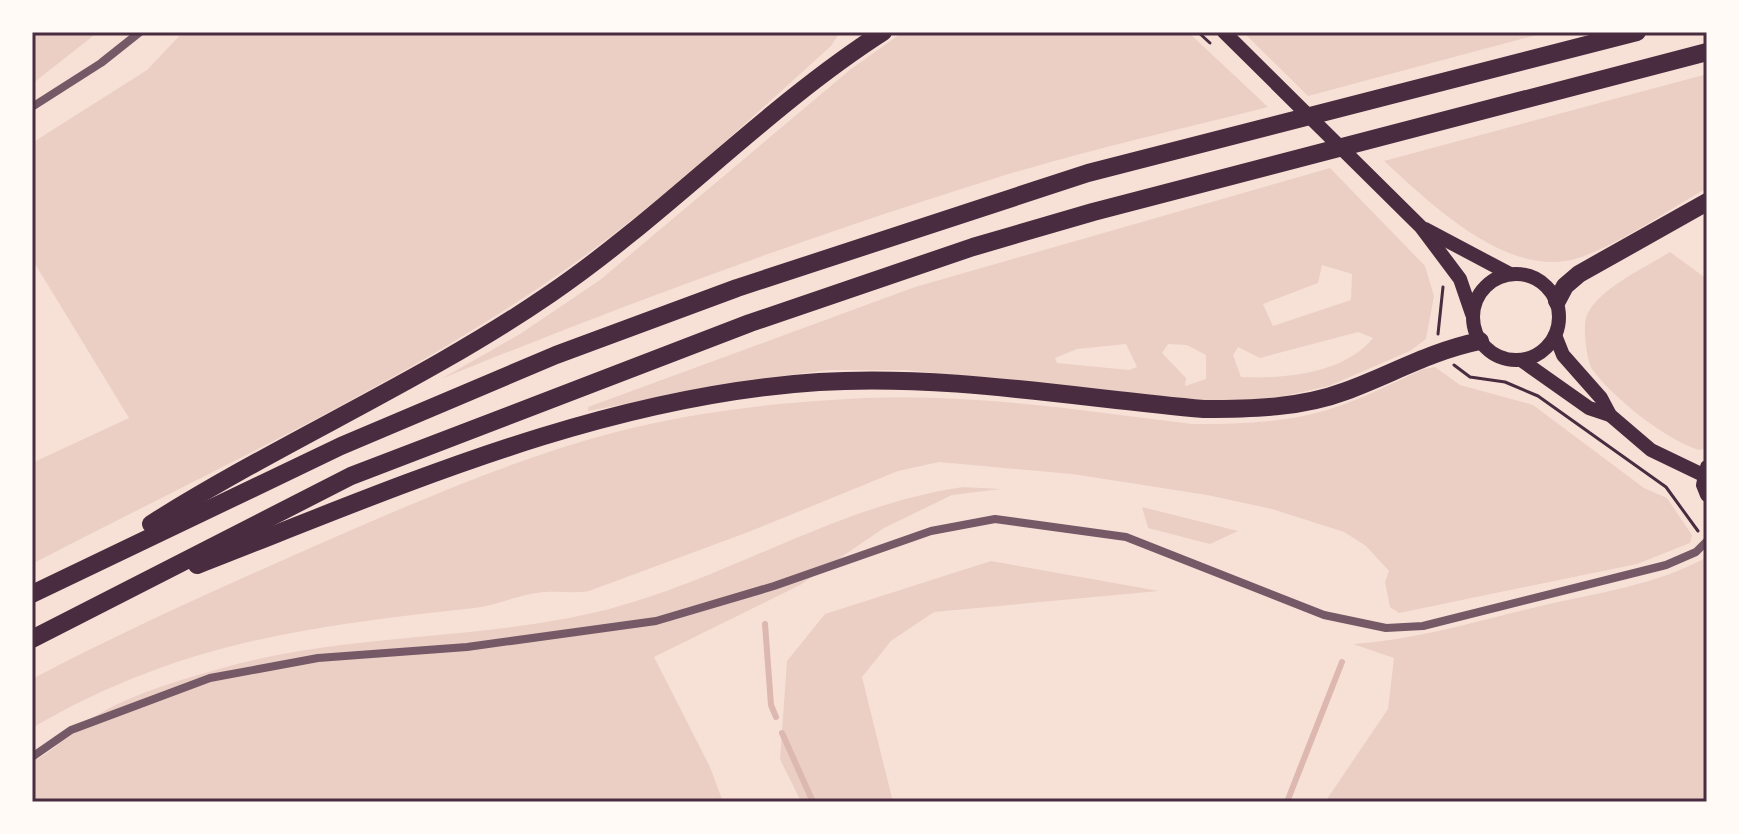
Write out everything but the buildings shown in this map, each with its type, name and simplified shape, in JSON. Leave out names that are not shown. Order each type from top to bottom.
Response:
[{"type":"highway","points":[[88,565],[204,491],[484,338],[549,295],[627,240],[811,84],[883,32]]},
{"type":"highway","points":[[32,594],[88,565],[427,410],[556,355],[737,288],[1088,173],[1637,32]]},
{"type":"highway","points":[[32,639],[351,476],[750,323],[973,247],[1093,212],[1707,52]]},
{"type":"highway","points":[[1557,301],[1565,286],[1579,274],[1707,202]]},
{"type":"highway","points":[[95,605],[547,434],[690,397],[822,381],[891,381],[1204,409],[1251,409],[1285,405],[1345,391],[1444,349],[1480,341]]},
{"type":"main road","points":[[1224,32],[1421,227],[1460,279],[1480,341],[1498,356],[1521,360],[1589,408],[1610,415]]},
{"type":"main road","points":[[1421,227],[1510,274],[1538,279],[1557,301],[1559,324],[1555,335],[1542,352],[1521,360]]},
{"type":"main road","points":[[1472,314],[1484,287],[1510,274]]},
{"type":"main road","points":[[1555,335],[1563,355],[1601,398],[1610,415],[1651,450],[1705,471],[1707,495]]},
{"type":"street","points":[[32,107],[101,63],[140,32]]},
{"type":"street","points":[[32,757],[71,730],[210,678],[318,658],[467,647],[656,621],[774,586],[931,531],[995,519],[1126,537],[1324,615],[1386,628],[1423,626],[1666,565],[1696,552],[1707,541]]},
{"type":"shaded area","points":[[32,32],[98,32],[32,84]]},
{"type":"shaded area","points":[[183,32],[840,32],[831,46],[666,192],[598,246],[499,314],[302,426],[32,564],[32,463],[129,418],[32,259],[32,143],[147,70]]},
{"type":"shaded area","points":[[903,32],[1188,32],[1268,107],[1066,158],[858,223],[579,324],[441,379],[520,334],[600,280],[851,69]]},
{"type":"shaded area","points":[[1243,32],[1548,32],[1308,96]]},
{"type":"shaded area","points":[[1707,74],[1707,188],[1618,241],[1581,257],[1566,261],[1541,261],[1491,245],[1444,213],[1384,161]]},
{"type":"shaded area","points":[[1330,168],[1425,266],[1434,296],[1426,339],[1410,351],[1329,386],[1267,400],[1204,400],[905,370],[830,370],[750,380],[588,411],[588,407],[915,287]],"holes":[[[1322,265],[1352,274],[1351,300],[1273,326],[1263,304],[1318,283]],[[1358,332],[1373,338],[1346,360],[1294,375],[1241,377],[1233,355],[1238,347],[1260,358]],[[1126,344],[1137,367],[1129,370],[1057,363],[1055,358],[1077,349]],[[1168,344],[1187,345],[1206,355],[1206,379],[1185,386],[1186,378],[1162,353]]]},
{"type":"shaded area","points":[[1670,252],[1707,279],[1707,448],[1699,450],[1656,428],[1626,405],[1592,369],[1587,351],[1586,320],[1593,305],[1612,287]]},
{"type":"shaded area","points":[[1435,367],[1460,385],[1533,405],[1644,488],[1667,498],[1692,535],[1690,543],[1637,564],[1399,613],[1390,607],[1385,582],[1389,571],[1366,546],[1344,532],[1272,509],[1207,495],[1072,474],[939,462],[898,471],[751,531],[589,591],[538,593],[484,606],[357,622],[247,642],[140,676],[32,728],[32,679],[134,628],[422,500],[537,456],[616,432],[677,418],[770,405],[905,397],[1028,404],[1192,424],[1263,422],[1333,408]]},
{"type":"shaded area","points":[[963,487],[1001,489],[952,495],[884,528],[800,585],[654,657],[710,767],[723,802],[32,802],[32,761],[102,712],[172,683],[273,656],[369,642],[514,627],[609,609],[698,579],[872,509]]},
{"type":"shaded area","points":[[1142,507],[1238,531],[1210,544],[1148,528]]},
{"type":"shaded area","points":[[1707,557],[1707,802],[1325,802],[1388,709],[1394,658],[1353,644],[1425,634],[1626,587],[1668,575]]},
{"type":"shaded area","points":[[991,561],[1159,591],[934,612],[891,641],[862,677],[893,802],[801,802],[780,759],[787,661],[825,614]]},
{"type":"waterway","points":[[765,624],[771,705],[776,717]]},
{"type":"waterway","points":[[1287,802],[1342,662]]},
{"type":"waterway","points":[[782,733],[813,802]]}]
